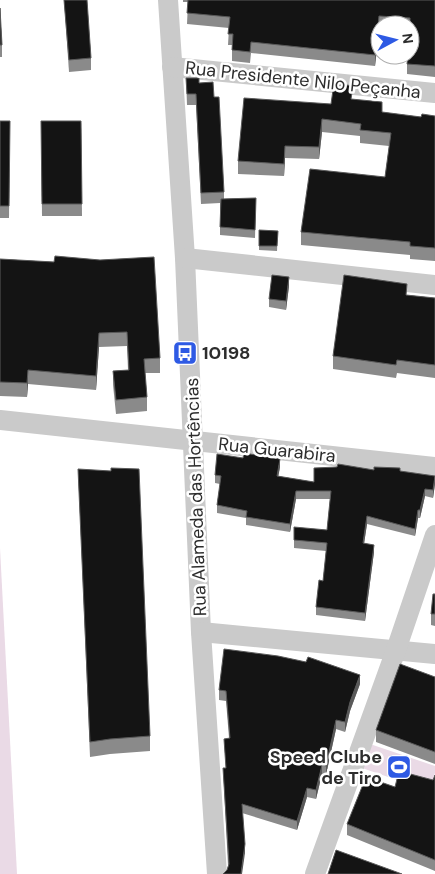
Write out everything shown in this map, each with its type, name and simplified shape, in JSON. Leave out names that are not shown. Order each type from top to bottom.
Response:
[{"type":"street","name":"Rua Alameda das Hortências","points":[[168,0],[194,441],[201,632],[217,874]]},
{"type":"street","name":"Rua Presidente Nilo Peçanha","points":[[172,67],[435,93]]},
{"type":"street","points":[[184,258],[435,285]]},
{"type":"street","name":"Rua Guarabira","points":[[0,420],[435,467]]},
{"type":"street","points":[[315,874],[396,650],[435,535]]},
{"type":"street","points":[[201,632],[435,654]]},
{"type":"shaded area","points":[[0,548],[17,874],[0,874]]},
{"type":"shaded area","name":"Speed Clube de Tiro","points":[[370,744],[435,766],[435,773],[429,791],[362,768]]},
{"type":"building","points":[[64,0],[87,0],[91,58],[69,60]]},
{"type":"building","points":[[188,0],[435,0],[435,66],[420,65],[420,15],[370,15],[370,54],[251,42],[250,52],[232,50],[233,34],[228,34],[230,17],[187,13]]},
{"type":"building","points":[[0,8],[2,45],[0,45]]},
{"type":"building","points":[[186,78],[199,78],[199,83],[213,82],[214,97],[219,97],[224,192],[201,193],[196,94],[187,94]]},
{"type":"building","points":[[334,83],[353,86],[351,99],[382,102],[382,112],[421,117],[422,114],[435,116],[435,248],[410,246],[410,242],[301,232],[310,169],[385,177],[391,133],[360,130],[361,124],[322,119],[319,147],[285,146],[284,164],[238,161],[244,98],[331,104]]},
{"type":"building","points":[[0,121],[10,121],[9,206],[0,206]]},
{"type":"building","points":[[41,121],[81,121],[82,204],[42,204]]},
{"type":"building","points":[[256,198],[255,230],[220,227],[221,199]]},
{"type":"building","points":[[259,230],[278,231],[277,246],[259,246]]},
{"type":"building","points":[[55,256],[100,260],[154,257],[160,358],[144,359],[147,397],[116,400],[113,371],[129,370],[127,332],[99,333],[96,376],[28,370],[27,383],[0,382],[0,259],[54,262]]},
{"type":"building","points":[[272,275],[289,277],[286,301],[269,299]]},
{"type":"building","points":[[344,275],[407,284],[406,295],[435,298],[435,365],[397,360],[396,365],[333,356]]},
{"type":"building","points":[[244,453],[280,459],[277,476],[314,482],[314,468],[337,467],[338,464],[374,470],[374,467],[400,468],[400,471],[435,476],[433,490],[425,489],[420,510],[418,510],[415,529],[367,516],[363,543],[374,545],[365,613],[316,607],[319,580],[323,581],[327,543],[294,540],[294,527],[327,530],[331,491],[296,491],[290,524],[246,517],[247,511],[217,505],[221,476],[215,475],[217,454],[243,458]]},
{"type":"building","points":[[111,468],[139,469],[150,736],[90,742],[78,469],[111,471]]},
{"type":"building","points":[[433,594],[435,594],[435,614],[431,614]]},
{"type":"building","points":[[224,649],[278,656],[306,662],[308,657],[360,675],[345,722],[336,720],[326,766],[322,765],[316,790],[307,788],[297,821],[242,804],[245,844],[241,874],[223,874],[229,864],[223,768],[226,768],[224,739],[230,738],[226,691],[219,690]]},
{"type":"building","points":[[400,664],[435,677],[435,752],[376,730]]},
{"type":"building","points":[[399,771],[433,780],[435,775],[435,860],[347,824],[366,777],[395,787]]},
{"type":"building","points":[[336,850],[402,874],[328,874]]},
{"type":"place","name":"10198","points":[[185,353]]},
{"type":"place","name":"Speed Clube de Tiro","points":[[399,767]]}]
